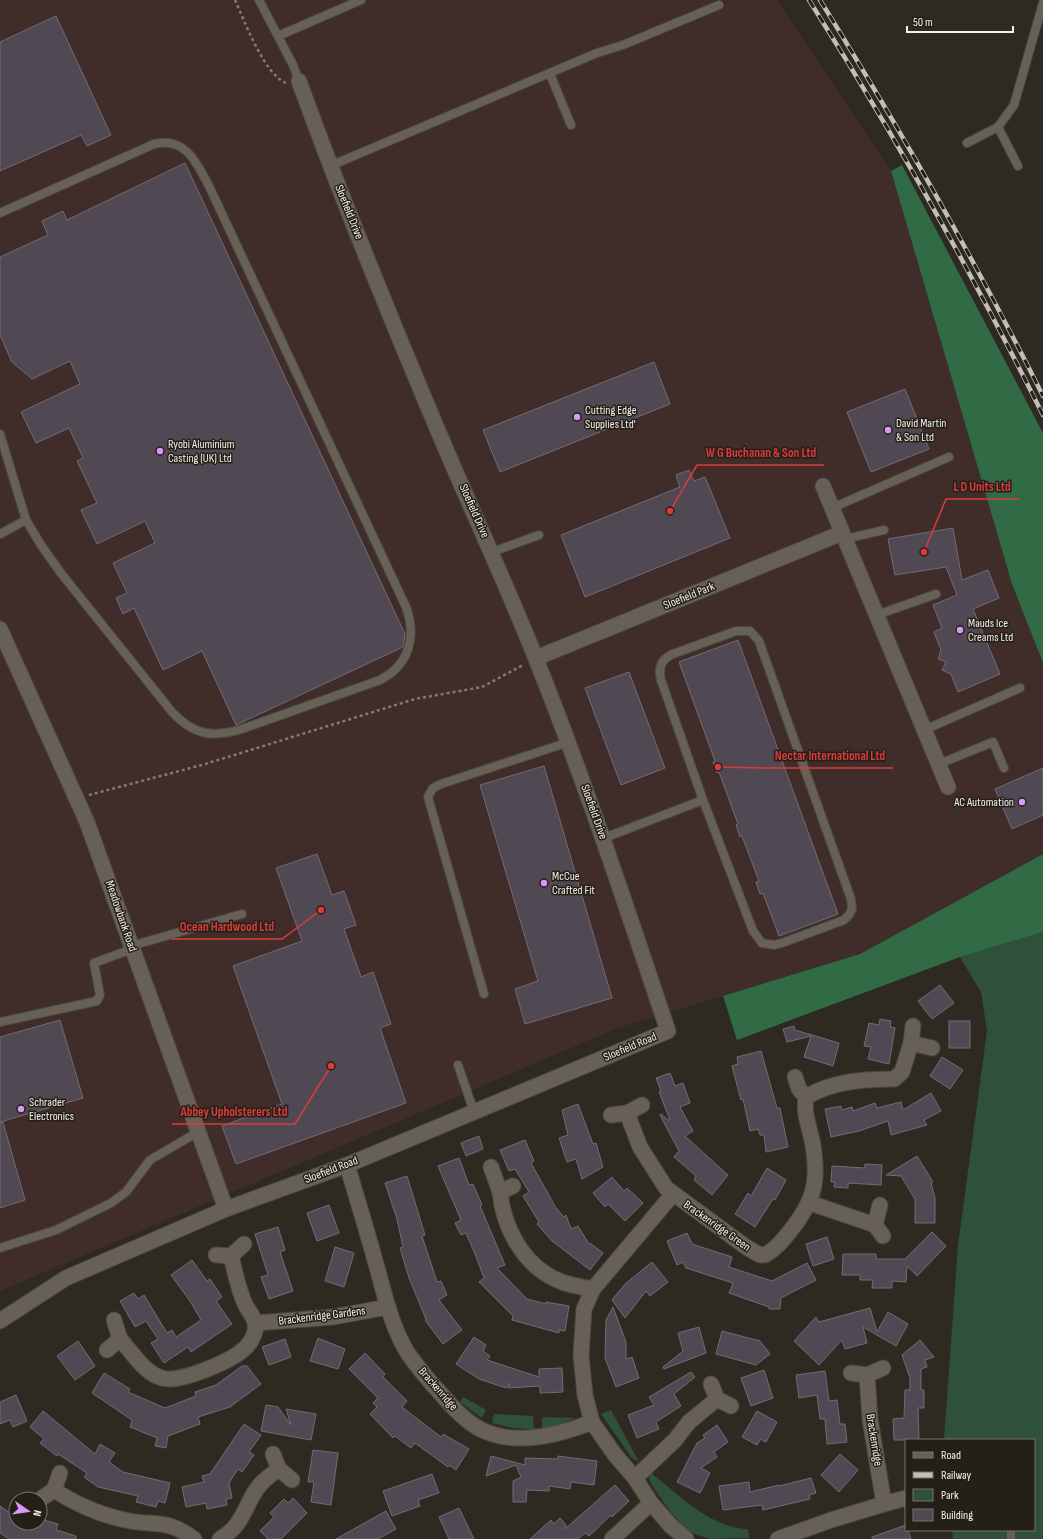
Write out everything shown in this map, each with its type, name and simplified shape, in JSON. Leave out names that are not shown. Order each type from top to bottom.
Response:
[{"type":"street","name":"Sloefield Drive","points":[[299,81],[330,166],[440,434],[492,552],[536,658],[569,742],[604,838],[668,1031]]},
{"type":"street","points":[[823,486],[948,787]]},
{"type":"street","name":"Sloefield Park","points":[[536,658],[844,536]]},
{"type":"street","name":"Meadowbank Road","points":[[0,629],[88,822],[226,1209]]},
{"type":"street","points":[[806,1097],[816,1091],[848,1082],[873,1079],[894,1080],[902,1072],[911,1042],[913,1026]]},
{"type":"street","name":"Sloefield Road","points":[[0,1321],[66,1278],[226,1209],[347,1165],[668,1031]]},
{"type":"street","points":[[911,1042],[932,1048]]},
{"type":"street","name":"Brackenridge Green","points":[[627,1112],[640,1147],[649,1164],[660,1180],[673,1194],[746,1247],[760,1255],[765,1255],[779,1244],[802,1216],[810,1203],[813,1190],[815,1167],[813,1143],[806,1113],[806,1097],[799,1089],[795,1077]]},
{"type":"street","points":[[611,1115],[627,1112],[642,1105]]},
{"type":"street","name":"Brackenridge","points":[[347,1165],[388,1307],[397,1331],[409,1354],[422,1371],[463,1417],[482,1430],[505,1435],[535,1438],[559,1434],[592,1422]]},
{"type":"street","points":[[491,1167],[507,1189],[502,1208],[518,1246],[527,1257],[542,1271],[556,1280],[593,1289]]},
{"type":"street","name":"Brackenridge Green","points":[[592,1422],[585,1395],[581,1355],[584,1309],[593,1289],[673,1194]]},
{"type":"street","points":[[810,1203],[879,1230],[880,1204]]},
{"type":"street","points":[[114,1320],[120,1339],[151,1373],[162,1378],[176,1380],[191,1375],[238,1353],[244,1349],[253,1337],[256,1323],[242,1297],[224,1256],[244,1244]]},
{"type":"street","name":"Brackenridge Gardens","points":[[256,1323],[333,1317],[388,1307]]},
{"type":"street","points":[[107,1350],[120,1339]]},
{"type":"street","points":[[851,1373],[867,1375],[884,1368]]},
{"type":"street","name":"Brackenridge","points":[[867,1375],[870,1419],[884,1504]]},
{"type":"street","points":[[711,1384],[717,1399],[731,1406]]},
{"type":"street","points":[[635,1478],[675,1440],[689,1422],[717,1399]]},
{"type":"street","points":[[592,1422],[615,1455],[635,1478],[650,1503],[673,1529],[686,1539]]},
{"type":"street","points":[[273,1454],[279,1469],[292,1480]]},
{"type":"street","points":[[220,1539],[241,1519],[255,1491],[261,1483],[279,1469]]},
{"type":"street","points":[[60,1474],[48,1494],[70,1500],[98,1512],[129,1521],[164,1524],[174,1527],[194,1539]]},
{"type":"street","points":[[778,1539],[831,1520],[905,1498]]},
{"type":"street","points":[[612,1539],[650,1503]]},
{"type":"lane","name":"Sloefield Drive","points":[[259,0],[299,81]]},
{"type":"lane","points":[[278,36],[361,0]]},
{"type":"lane","points":[[967,143],[998,127],[1014,105],[1043,3]]},
{"type":"lane","points":[[330,166],[719,5]]},
{"type":"lane","points":[[550,74],[571,125]]},
{"type":"lane","points":[[998,127],[1018,166]]},
{"type":"lane","points":[[0,213],[154,144],[174,143],[183,147],[190,154],[209,186],[406,607],[411,628],[409,649],[397,669],[380,680],[233,732],[211,734],[198,732],[181,722],[172,712],[60,572],[41,545],[26,520],[0,434]]},
{"type":"lane","points":[[832,508],[949,457]]},
{"type":"lane","points":[[0,534],[26,520]]},
{"type":"lane","points":[[844,536],[884,530]]},
{"type":"lane","points":[[492,552],[539,534]]},
{"type":"lane","points":[[877,615],[936,594]]},
{"type":"lane","points":[[736,631],[750,631],[759,642],[852,899],[852,909],[849,915],[839,922],[779,944],[766,944],[759,941],[753,930],[703,800],[661,680],[660,665],[665,658],[673,654],[736,631]]},
{"type":"lane","points":[[924,730],[1020,688]]},
{"type":"lane","points":[[484,994],[428,805],[428,798],[433,788],[441,784],[569,742]]},
{"type":"lane","points":[[939,764],[993,742],[1004,768]]},
{"type":"lane","points":[[604,838],[703,800]]},
{"type":"lane","points":[[0,1022],[97,1000],[100,995],[94,963],[132,947],[242,914]]},
{"type":"lane","points":[[458,1065],[474,1112]]},
{"type":"lane","points":[[0,1248],[56,1230],[111,1202],[126,1192],[150,1160],[198,1132]]},
{"type":"path","points":[[235,0],[268,66],[285,83],[291,84],[299,81]]},
{"type":"path","points":[[77,799],[202,765],[415,699],[482,687],[536,658]]},
{"type":"shaded area","points":[[0,0],[777,0],[891,171],[1012,584],[1043,663],[1043,854],[860,954],[618,1028],[0,1291]]},
{"type":"green space","points":[[902,165],[1043,433],[1043,663],[1012,584],[891,171]]},
{"type":"green space","points":[[1043,854],[1043,932],[960,957],[737,1040],[723,996],[860,954]]},
{"type":"green space","points":[[1043,932],[1043,1539],[953,1539],[952,1531],[1035,1531],[1035,1439],[944,1439],[958,1245],[987,1031],[981,992],[960,957]]},
{"type":"green space","points":[[463,1397],[486,1410],[482,1418],[460,1402]]},
{"type":"green space","points":[[611,1410],[639,1462],[632,1458],[601,1414]]},
{"type":"green space","points":[[494,1414],[533,1416],[534,1429],[512,1428],[492,1423]]},
{"type":"green space","points":[[542,1417],[575,1418],[556,1426],[542,1429]]},
{"type":"green space","points":[[651,1473],[696,1509],[720,1523],[748,1529],[749,1538],[710,1539],[689,1532],[672,1514],[651,1484],[649,1477]]},
{"type":"building","points":[[56,16],[111,135],[87,146],[81,135],[0,171],[0,42]]},
{"type":"building","name":"Ryobi Aluminium Casting (UK) Ltd","points":[[185,163],[405,634],[403,647],[236,725],[202,651],[163,670],[134,608],[123,614],[116,598],[127,593],[113,563],[155,543],[145,521],[97,544],[81,510],[97,503],[77,461],[83,458],[69,428],[36,443],[21,412],[80,384],[70,361],[32,379],[12,362],[0,335],[0,257],[48,235],[42,221],[63,211],[67,220]]},
{"type":"building","name":"Cutting Edge Supplies Ltd'","points":[[654,362],[670,404],[500,472],[483,430]]},
{"type":"building","name":"David Martin & Son Ltd","points":[[905,389],[929,449],[871,472],[847,412]]},
{"type":"building","points":[[689,470],[694,481],[705,477],[730,538],[585,597],[561,535],[680,487],[676,475]]},
{"type":"building","name":"Mauds Ice Creams Ltd","points":[[953,528],[962,580],[988,570],[999,598],[973,609],[1000,674],[958,692],[951,674],[942,670],[946,662],[938,659],[941,650],[934,632],[942,628],[933,605],[957,595],[946,567],[895,575],[888,539]]},
{"type":"building","points":[[738,640],[838,914],[779,936],[763,893],[760,894],[756,882],[759,881],[742,836],[740,837],[736,825],[738,824],[719,772],[717,773],[713,762],[715,761],[679,662]]},
{"type":"building","points":[[629,672],[665,768],[621,785],[585,688]]},
{"type":"building","name":"McCue Crafted Fit","points":[[544,766],[612,998],[525,1024],[515,989],[538,981],[480,785]]},
{"type":"building","name":"AC Automation","points":[[1043,768],[1043,815],[1012,829],[995,789]]},
{"type":"building","points":[[317,854],[332,895],[344,891],[356,925],[344,929],[361,977],[373,972],[391,1024],[380,1028],[406,1103],[236,1164],[222,1126],[282,1104],[233,966],[302,941],[276,868]]},
{"type":"building","points":[[940,985],[954,1003],[932,1019],[918,1001]]},
{"type":"building","points":[[880,1019],[891,1021],[890,1027],[895,1028],[889,1064],[868,1059],[871,1047],[864,1046],[869,1023],[879,1025]]},
{"type":"building","name":"Schrader Electronics","points":[[60,1020],[83,1098],[0,1122],[0,1037]]},
{"type":"building","points":[[949,1021],[970,1021],[970,1048],[949,1048]]},
{"type":"building","points":[[794,1026],[795,1030],[839,1043],[833,1066],[804,1057],[811,1036],[787,1042],[783,1029]]},
{"type":"building","points":[[761,1051],[777,1108],[780,1108],[788,1147],[766,1152],[764,1135],[760,1135],[758,1129],[750,1131],[743,1099],[741,1100],[732,1066],[738,1064],[737,1057]]},
{"type":"building","points":[[942,1057],[963,1070],[950,1089],[930,1076]]},
{"type":"building","points":[[670,1073],[675,1086],[683,1083],[690,1103],[680,1107],[693,1131],[685,1136],[728,1175],[712,1195],[694,1180],[696,1176],[674,1157],[679,1151],[660,1115],[661,1114],[670,1120],[659,1092],[661,1091],[656,1078]]},
{"type":"building","points":[[931,1093],[941,1111],[924,1120],[927,1125],[891,1135],[888,1121],[859,1131],[831,1137],[825,1109],[841,1106],[842,1110],[852,1107],[853,1111],[875,1103],[877,1108],[901,1102],[903,1110]]},
{"type":"building","points":[[578,1104],[593,1144],[596,1143],[603,1167],[582,1179],[576,1159],[567,1162],[559,1138],[568,1135],[562,1110]]},
{"type":"building","points":[[3,1122],[25,1200],[0,1208],[0,1123]]},
{"type":"building","points":[[479,1136],[483,1149],[466,1156],[461,1143]]},
{"type":"building","points":[[525,1140],[534,1161],[531,1163],[556,1208],[564,1217],[566,1215],[571,1229],[578,1226],[589,1244],[590,1243],[603,1253],[590,1270],[552,1241],[537,1224],[539,1222],[523,1196],[529,1192],[515,1169],[509,1171],[500,1150]]},
{"type":"building","points":[[917,1156],[933,1182],[931,1183],[935,1198],[935,1223],[915,1223],[915,1199],[901,1176],[886,1175]]},
{"type":"building","points":[[459,1158],[469,1185],[473,1184],[482,1205],[480,1206],[505,1265],[497,1268],[527,1299],[546,1304],[546,1302],[569,1306],[565,1331],[559,1330],[559,1333],[512,1320],[513,1316],[479,1282],[484,1278],[466,1233],[461,1235],[455,1223],[461,1220],[438,1166]]},
{"type":"building","points":[[865,1164],[882,1165],[881,1185],[848,1183],[848,1188],[834,1187],[835,1182],[831,1182],[832,1166],[865,1168]]},
{"type":"building","points":[[767,1168],[786,1180],[775,1200],[773,1199],[755,1227],[735,1214],[748,1193],[751,1196]]},
{"type":"building","points":[[407,1176],[425,1235],[422,1236],[437,1282],[441,1281],[447,1295],[439,1300],[462,1330],[443,1344],[425,1320],[426,1319],[409,1278],[400,1248],[403,1247],[397,1219],[385,1183]]},
{"type":"building","points":[[612,1177],[624,1191],[627,1188],[643,1203],[625,1221],[608,1204],[605,1207],[593,1193]]},
{"type":"building","points":[[329,1205],[339,1233],[317,1241],[307,1213]]},
{"type":"building","points":[[278,1227],[285,1250],[280,1252],[293,1291],[269,1299],[261,1277],[268,1275],[255,1234]]},
{"type":"building","points":[[932,1232],[946,1246],[917,1276],[907,1266],[906,1282],[892,1281],[892,1288],[872,1288],[873,1280],[860,1280],[860,1275],[842,1275],[843,1254],[876,1254],[876,1259],[905,1259]]},
{"type":"building","points":[[687,1233],[692,1244],[732,1257],[729,1267],[772,1281],[807,1263],[816,1280],[781,1298],[780,1309],[769,1309],[769,1307],[729,1293],[733,1283],[686,1268],[683,1262],[677,1265],[667,1241]]},
{"type":"building","points":[[827,1237],[834,1259],[813,1266],[806,1244]]},
{"type":"building","points":[[335,1247],[354,1253],[344,1287],[325,1281]]},
{"type":"building","points":[[192,1260],[207,1281],[210,1279],[222,1297],[216,1301],[232,1324],[191,1352],[188,1347],[164,1363],[151,1343],[158,1339],[146,1321],[135,1327],[120,1301],[134,1293],[138,1299],[144,1295],[167,1333],[172,1330],[176,1337],[201,1320],[190,1301],[171,1275]]},
{"type":"building","points":[[652,1262],[668,1282],[650,1296],[646,1291],[625,1318],[612,1300],[625,1284]]},
{"type":"building","points":[[613,1307],[626,1342],[626,1359],[632,1357],[639,1378],[616,1387],[605,1358],[606,1320]]},
{"type":"building","points":[[870,1308],[877,1332],[888,1312],[908,1324],[896,1346],[863,1327],[867,1343],[845,1349],[842,1340],[819,1365],[794,1341],[816,1317],[819,1322]]},
{"type":"building","points":[[699,1327],[706,1353],[664,1369],[663,1367],[683,1351],[678,1333]]},
{"type":"building","points":[[722,1331],[760,1341],[770,1354],[756,1365],[716,1354]]},
{"type":"building","points":[[474,1337],[486,1345],[483,1351],[490,1356],[487,1360],[539,1377],[539,1369],[562,1368],[563,1392],[540,1393],[540,1386],[508,1388],[510,1383],[506,1388],[479,1379],[456,1364]]},
{"type":"building","points":[[318,1338],[345,1349],[338,1369],[310,1361]]},
{"type":"building","points":[[285,1339],[291,1357],[269,1365],[262,1347]]},
{"type":"building","points":[[920,1340],[934,1357],[925,1360],[927,1367],[921,1369],[921,1390],[924,1390],[924,1408],[918,1408],[919,1439],[894,1440],[893,1419],[904,1418],[905,1390],[910,1390],[910,1378],[902,1355]]},
{"type":"building","points":[[78,1341],[95,1366],[75,1380],[57,1356]]},
{"type":"building","points":[[365,1353],[385,1374],[383,1377],[407,1401],[402,1407],[441,1437],[443,1434],[469,1449],[456,1470],[449,1465],[448,1467],[415,1443],[411,1448],[395,1436],[393,1438],[370,1414],[377,1407],[373,1403],[378,1398],[349,1369]]},
{"type":"building","points":[[242,1366],[247,1366],[261,1384],[230,1407],[198,1417],[200,1424],[168,1436],[166,1448],[155,1446],[157,1438],[130,1427],[132,1420],[92,1393],[104,1373],[130,1389],[128,1392],[165,1408],[196,1396],[195,1392],[216,1385]]},
{"type":"building","points":[[764,1370],[773,1398],[751,1406],[741,1378]]},
{"type":"building","points":[[825,1371],[829,1401],[837,1400],[840,1424],[845,1424],[847,1442],[827,1444],[825,1419],[820,1419],[817,1395],[799,1398],[796,1375]]},
{"type":"building","points":[[691,1372],[695,1377],[674,1394],[681,1406],[656,1422],[659,1429],[637,1438],[628,1415],[654,1405],[649,1397]]},
{"type":"building","points":[[16,1395],[27,1421],[13,1427],[10,1420],[0,1424],[0,1402]]},
{"type":"building","points":[[266,1405],[278,1407],[291,1425],[286,1409],[316,1414],[311,1440],[261,1431]]},
{"type":"building","points":[[43,1411],[95,1454],[100,1444],[115,1453],[109,1462],[123,1472],[170,1483],[165,1503],[158,1501],[156,1507],[136,1502],[138,1496],[98,1487],[84,1477],[87,1473],[58,1454],[57,1456],[40,1443],[44,1439],[30,1427]]},
{"type":"building","points":[[757,1411],[777,1422],[766,1442],[760,1439],[757,1445],[742,1437]]},
{"type":"building","points":[[244,1424],[261,1435],[249,1452],[254,1455],[242,1472],[238,1469],[229,1483],[232,1498],[226,1499],[227,1505],[207,1509],[206,1503],[186,1507],[182,1487],[204,1482],[202,1476],[210,1474]]},
{"type":"building","points":[[717,1425],[728,1442],[714,1452],[717,1457],[701,1468],[710,1473],[700,1493],[677,1482],[697,1443],[705,1438],[703,1435]]},
{"type":"building","points":[[313,1450],[338,1453],[331,1505],[311,1502],[314,1482],[308,1482]]},
{"type":"building","points":[[840,1454],[858,1470],[839,1492],[821,1475]]},
{"type":"building","points":[[491,1456],[525,1465],[525,1458],[558,1459],[558,1456],[597,1461],[594,1485],[571,1482],[570,1489],[549,1486],[549,1491],[527,1490],[526,1502],[513,1502],[513,1481],[521,1477],[516,1465],[486,1476]]},
{"type":"building","points":[[432,1474],[439,1493],[418,1500],[420,1506],[392,1516],[383,1491]]},
{"type":"building","points":[[811,1478],[816,1493],[809,1495],[810,1499],[763,1510],[762,1505],[723,1510],[719,1486],[749,1482],[750,1492]]},
{"type":"building","points":[[615,1485],[629,1501],[612,1517],[611,1515],[589,1536],[585,1533],[578,1539],[530,1539],[551,1520],[554,1524],[560,1518],[566,1525],[565,1529]]},
{"type":"building","points":[[293,1498],[307,1513],[281,1539],[268,1539],[260,1531],[274,1517],[270,1513],[284,1499],[288,1503]]},
{"type":"building","points":[[0,1506],[8,1512],[8,1531],[48,1531],[48,1521],[58,1524],[56,1530],[76,1536],[76,1539],[9,1539],[0,1533]]},
{"type":"building","points":[[459,1508],[474,1539],[449,1539],[439,1517]]},
{"type":"building","points":[[386,1511],[396,1529],[378,1539],[336,1539]]},
{"type":"building","points":[[905,1525],[905,1531],[908,1531],[911,1539],[872,1539],[872,1537]]},
{"type":"railway","points":[[809,0],[841,50],[931,204],[1043,415]]},
{"type":"railway","points":[[820,0],[936,195],[991,295],[1043,396]]},
{"type":"place","name":"Cutting Edge Supplies Ltd'","points":[[577,417]]},
{"type":"place","name":"David Martin & Son Ltd","points":[[888,430]]},
{"type":"place","name":"Ryobi Aluminium Casting (UK) Ltd","points":[[160,451]]},
{"type":"place","name":"W G Buchanan & Son Ltd","points":[[670,511]]},
{"type":"place","name":"L D Units Ltd","points":[[924,552]]},
{"type":"place","name":"Mauds Ice Creams Ltd","points":[[960,630]]},
{"type":"place","name":"Nectar International Ltd","points":[[718,767]]},
{"type":"place","name":"AC Automation","points":[[1022,802]]},
{"type":"place","name":"McCue Crafted Fit","points":[[544,883]]},
{"type":"place","name":"Ocean Hardwood Ltd","points":[[321,910]]},
{"type":"place","name":"Abbey Upholsterers Ltd","points":[[331,1066]]},
{"type":"place","name":"Schrader Electronics","points":[[21,1109]]}]
